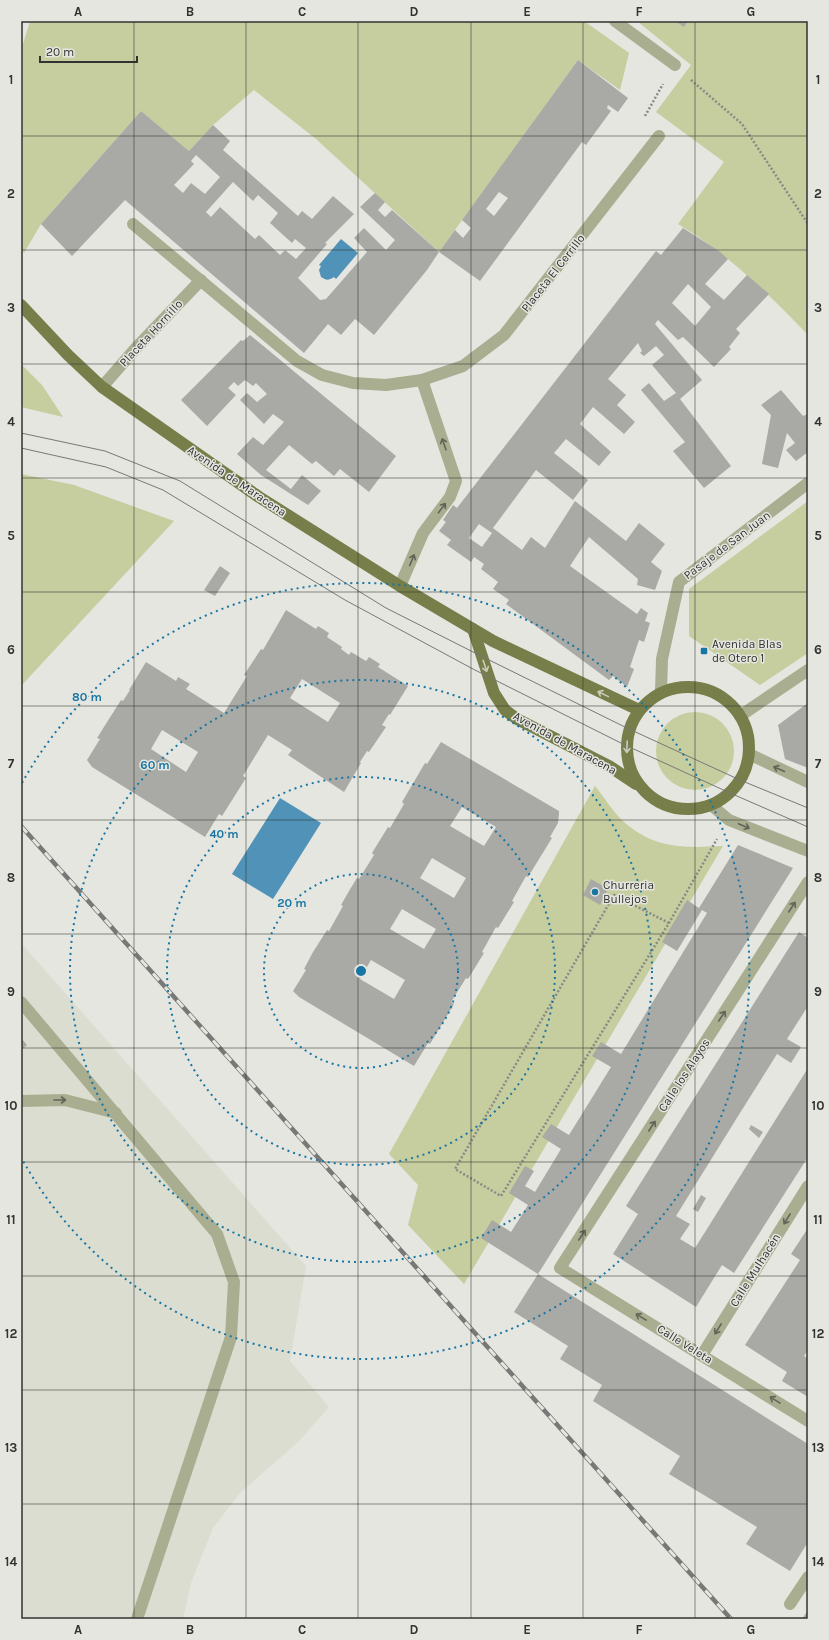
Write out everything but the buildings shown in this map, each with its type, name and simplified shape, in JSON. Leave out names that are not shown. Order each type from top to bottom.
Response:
[{"type":"main road","name":"Avenida de Maracena","points":[[21,305],[102,387],[259,497],[400,586],[473,629],[639,710]]},
{"type":"main road","name":"Avenida de Maracena","points":[[473,629],[494,693],[505,710],[517,719],[609,766],[638,786]]},
{"type":"main road","points":[[677,687],[696,687],[713,692],[727,700],[740,716],[747,731],[751,755],[744,774],[730,794],[711,805],[691,810],[668,807],[652,799],[638,786],[628,764],[625,745],[631,722],[647,701],[660,692],[677,687]]},
{"type":"street","points":[[615,21],[674,65]]},
{"type":"street","name":"Placeta El Cerrillo","points":[[201,280],[297,361],[322,375],[353,383],[386,384],[422,380],[463,366],[504,335],[660,136]]},
{"type":"street","points":[[133,224],[201,280]]},
{"type":"street","name":"Placeta Hornillo","points":[[102,387],[136,348],[201,280]]},
{"type":"street","points":[[400,586],[423,533],[450,497],[456,481],[422,380]]},
{"type":"street","name":"Pasaje de San Juan","points":[[660,692],[662,659],[679,582],[808,483]]},
{"type":"street","points":[[740,716],[808,670]]},
{"type":"street","points":[[751,755],[808,782]]},
{"type":"street","points":[[711,805],[729,820],[808,851]]},
{"type":"street","name":"Calle los Alayos","points":[[560,1268],[808,882]]},
{"type":"street","points":[[21,1002],[217,1234],[234,1282],[231,1337],[137,1619]]},
{"type":"street","points":[[21,1101],[65,1100],[116,1113]]},
{"type":"street","name":"Calle Mulhacén","points":[[702,1355],[808,1186]]},
{"type":"street","name":"Calle Veleta","points":[[560,1268],[808,1421]]},
{"type":"street","points":[[790,1604],[808,1576]]},
{"type":"path","points":[[644,117],[674,65],[742,124],[808,224]]},
{"type":"path","points":[[669,923],[614,895],[455,1169],[501,1196],[669,923],[729,820]]},
{"type":"shaded area","points":[[21,943],[306,1266],[290,1361],[329,1407],[299,1441],[240,1493],[213,1528],[191,1583],[183,1619],[21,1619]]},
{"type":"green space","points":[[30,21],[584,21],[629,53],[620,90],[578,60],[439,252],[316,139],[254,90],[213,125],[189,151],[141,111],[41,224],[24,253],[21,247],[21,50]]},
{"type":"green space","points":[[637,21],[808,21],[808,335],[778,304],[731,261],[678,224],[724,162],[656,112],[691,65]]},
{"type":"green space","points":[[21,364],[42,385],[63,417],[21,407]]},
{"type":"green space","points":[[21,474],[74,485],[174,521],[21,686]]},
{"type":"green space","points":[[808,501],[808,653],[760,685],[689,636],[689,589]]},
{"type":"green space","points":[[695,712],[710,715],[723,723],[731,736],[734,751],[731,766],[723,779],[710,787],[695,790],[680,787],[667,779],[659,766],[656,751],[659,736],[667,723],[680,715]]},
{"type":"green space","points":[[595,786],[624,822],[647,837],[670,845],[695,847],[723,846],[464,1284],[408,1225],[418,1185],[389,1154]]},
{"type":"water","points":[[341,239],[358,253],[336,279],[334,277],[329,280],[324,279],[321,277],[319,270],[321,266],[319,265]]},
{"type":"water","points":[[280,798],[321,823],[273,899],[232,874]]},
{"type":"tram line","points":[[21,433],[105,451],[180,481],[386,608],[629,729],[740,780],[808,808]]},
{"type":"tram line","points":[[21,448],[106,467],[163,490],[345,600],[473,669],[625,745],[808,827]]},
{"type":"railway","points":[[21,826],[731,1619]]},
{"type":"place","name":"Avenida Blas de Otero 1","points":[[704,651]]},
{"type":"place","name":"Churreria Bullejos","points":[[595,892]]}]
